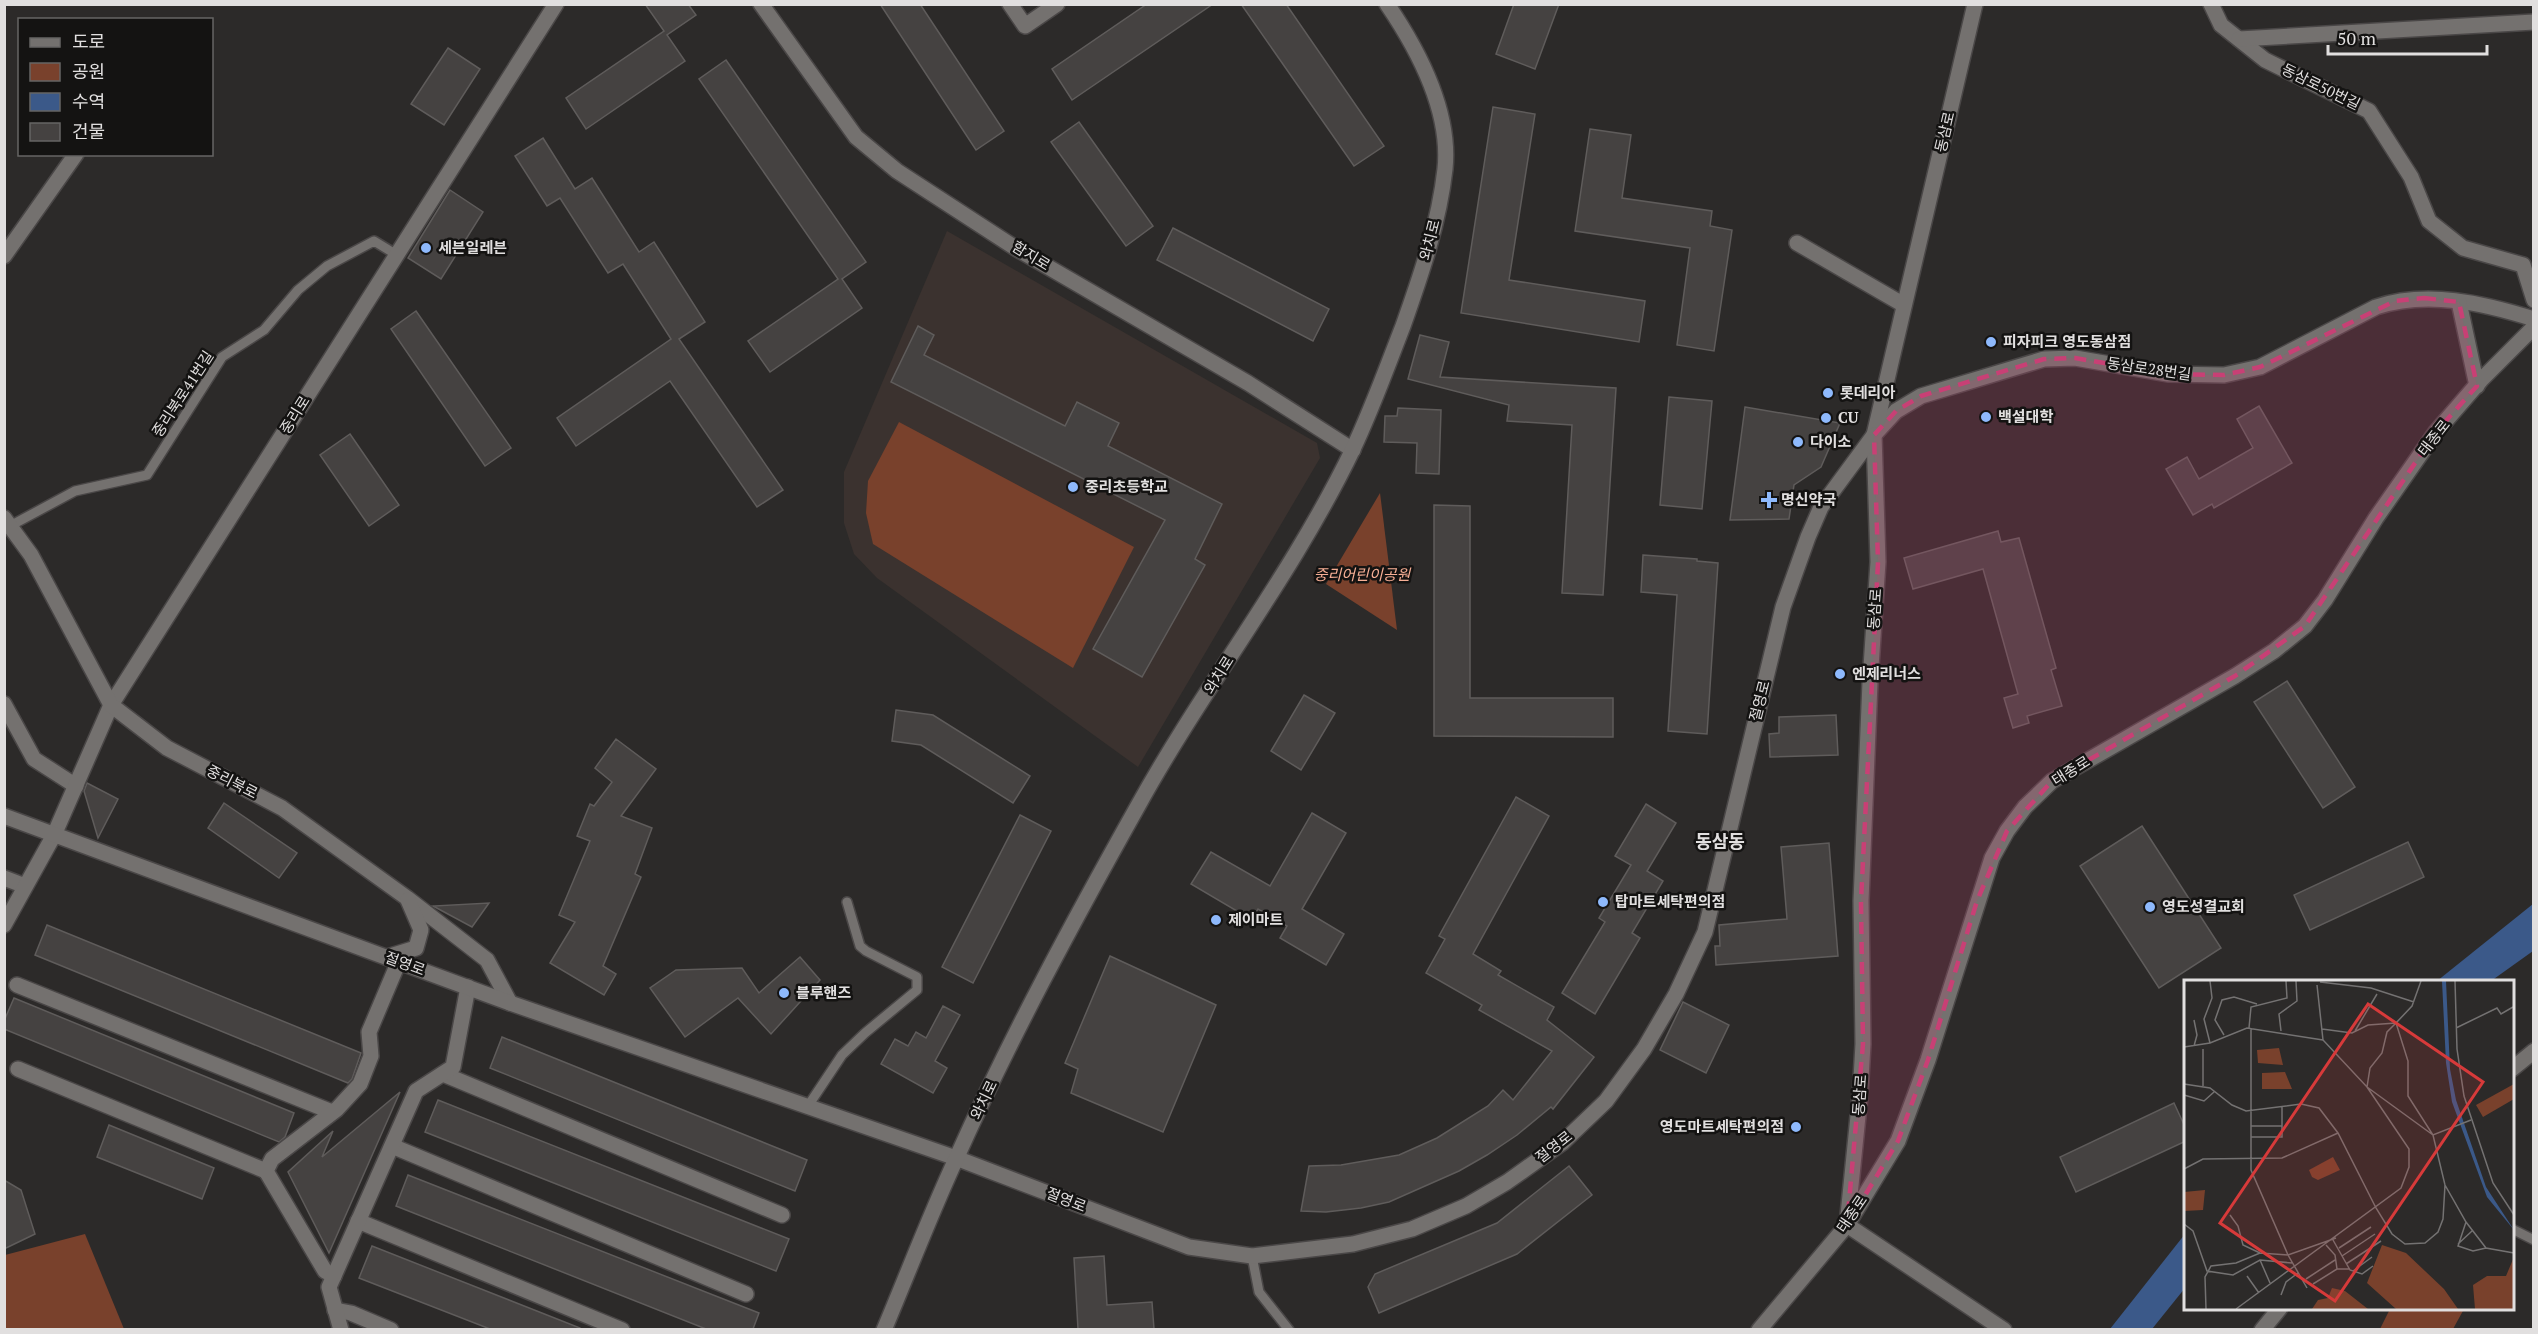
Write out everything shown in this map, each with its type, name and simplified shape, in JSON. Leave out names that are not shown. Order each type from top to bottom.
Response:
[{"type":"main road","name":"중리로","points":[[4,925],[54,835],[111,705],[556,4]]},
{"type":"main road","name":"함지로","points":[[761,4],[856,137],[897,171],[1017,249],[1248,383],[1353,450]]},
{"type":"main road","points":[[1010,4],[1025,26],[1057,4]]},
{"type":"main road","name":"와치로","points":[[884,1329],[956,1158],[1040,987],[1141,800],[1295,554],[1353,450],[1379,389],[1420,278],[1434,231],[1445,167],[1445,140],[1439,108],[1409,38],[1387,4]]},
{"type":"main road","name":"동삼로","points":[[1847,1225],[1863,1044],[1861,902],[1870,682],[1878,562],[1874,435],[1975,4]]},
{"type":"main road","name":"동삼로50번길","points":[[2211,4],[2221,25],[2265,60],[2369,111],[2410,177],[2429,221],[2463,249],[2523,265],[2534,300]]},
{"type":"main road","points":[[2239,39],[2534,22]]},
{"type":"main road","points":[[4,256],[75,156]]},
{"type":"main road","points":[[1797,243],[1904,305]]},
{"type":"main road","name":"동삼로28번길","points":[[1874,435],[1896,411],[1921,396],[2044,359],[2075,358],[2168,374],[2224,375],[2260,367],[2376,307],[2395,301],[2424,297],[2498,308],[2534,319]]},
{"type":"main road","points":[[2459,302],[2477,386]]},
{"type":"main road","name":"태종로","points":[[1758,1329],[1847,1225],[1898,1141],[1928,1060],[1992,858],[2007,831],[2025,807],[2052,781],[2235,676],[2274,651],[2306,626],[2325,600],[2376,518],[2423,451],[2477,386],[2534,327]]},
{"type":"main road","name":"절영로","points":[[4,816],[510,1003],[956,1158],[1189,1247],[1252,1256],[1353,1244],[1412,1229],[1466,1206],[1507,1182],[1562,1143],[1606,1101],[1644,1049],[1676,994],[1705,932],[1783,607],[1821,507],[1874,435]]},
{"type":"main road","name":"중리북로","points":[[7,522],[31,555],[111,705],[167,748],[282,808],[407,898],[487,960],[510,1003]]},
{"type":"main road","points":[[4,704],[21,731],[26,747],[34,759],[75,786]]},
{"type":"main road","points":[[4,878],[25,886]]},
{"type":"main road","points":[[266,1171],[272,1159],[332,1112],[360,1084],[371,1056],[369,1032],[393,959],[416,948],[421,930],[407,898]]},
{"type":"main road","points":[[17,985],[332,1112]]},
{"type":"main road","points":[[341,1329],[329,1287],[416,1091],[453,1067],[468,987]]},
{"type":"main road","points":[[2514,1067],[2534,1051]]},
{"type":"main road","points":[[18,1069],[266,1171],[325,1271],[334,1276]]},
{"type":"main road","points":[[443,1074],[782,1215]]},
{"type":"main road","points":[[392,1146],[746,1294]]},
{"type":"main road","points":[[358,1221],[622,1329]]},
{"type":"main road","points":[[1847,1225],[2004,1329]]},
{"type":"main road","points":[[335,1310],[351,1313],[391,1329]]},
{"type":"main road","points":[[2262,1329],[2278,1310]]},
{"type":"lane","name":"중리북로41번길","points":[[7,522],[75,491],[147,476],[222,357],[264,330],[298,291],[327,267],[374,241],[397,255]]},
{"type":"lane","points":[[808,1106],[842,1054],[916,990],[917,977],[860,946],[847,902]]},
{"type":"lane","points":[[2514,1230],[2534,1240]]},
{"type":"lane","points":[[1252,1256],[1259,1292],[1289,1329]]},
{"type":"highlighted area","points":[[2424,298],[2459,302],[2477,386],[2436,432],[2305,626],[2235,676],[2052,781],[2007,831],[1977,901],[1928,1060],[1898,1141],[1847,1225],[1863,1044],[1861,901],[1878,562],[1874,435],[1896,411],[1921,396],[2044,359],[2075,358],[2168,374],[2224,375],[2260,367],[2395,301]]},
{"type":"shaded area","name":"중리초등학교","points":[[947,231],[1317,443],[1320,458],[1138,767],[877,578],[854,554],[844,523],[844,472]]},
{"type":"green space","points":[[899,422],[1134,547],[1073,668],[873,544],[866,513],[868,481]]},
{"type":"green space","name":"중리어린이공원","points":[[1380,493],[1397,630],[1326,584]]},
{"type":"green space","points":[[85,1234],[124,1329],[5,1329],[5,1255]]},
{"type":"green space","points":[[2389,1310],[2463,1310],[2453,1329],[2380,1329]]},
{"type":"water","points":[[2533,904],[2533,951],[2492,980],[2438,980]]},
{"type":"water","points":[[2184,1235],[2184,1289],[2152,1329],[2110,1329]]},
{"type":"building","points":[[645,4],[688,4],[696,15],[667,35],[685,61],[586,129],[566,98],[664,31]]},
{"type":"building","points":[[880,4],[920,4],[1004,131],[976,150]]},
{"type":"building","points":[[1147,4],[1213,4],[1072,100],[1052,69]]},
{"type":"building","points":[[1241,4],[1286,4],[1384,146],[1354,166]]},
{"type":"building","points":[[1514,4],[1559,4],[1535,69],[1496,54]]},
{"type":"building","points":[[448,48],[480,69],[444,125],[411,104]]},
{"type":"building","points":[[726,60],[866,262],[842,279],[862,308],[770,372],[748,341],[838,279],[699,79]]},
{"type":"building","points":[[1493,107],[1535,114],[1509,280],[1645,301],[1639,342],[1461,313]]},
{"type":"building","points":[[1079,122],[1153,226],[1126,246],[1051,142]]},
{"type":"building","points":[[1590,129],[1631,135],[1622,198],[1712,211],[1710,226],[1732,230],[1714,351],[1677,345],[1690,248],[1575,231]]},
{"type":"building","points":[[543,138],[575,189],[592,178],[639,252],[654,242],[705,322],[679,339],[783,490],[757,507],[670,381],[576,446],[557,418],[671,339],[623,264],[608,273],[560,198],[547,206],[515,156]]},
{"type":"building","points":[[450,190],[483,212],[441,279],[408,258]]},
{"type":"building","points":[[1173,228],[1329,309],[1313,341],[1157,260]]},
{"type":"building","points":[[416,311],[511,448],[485,466],[391,329]]},
{"type":"building","points":[[918,326],[934,335],[924,355],[1065,426],[1077,402],[1119,423],[1108,446],[1222,504],[1195,559],[1205,565],[1142,677],[1093,649],[1165,520],[891,382]]},
{"type":"building","points":[[1420,335],[1449,342],[1440,377],[1616,388],[1603,595],[1562,593],[1572,425],[1507,421],[1509,405],[1408,379]]},
{"type":"building","points":[[1669,397],[1712,401],[1702,509],[1660,505]]},
{"type":"building","points":[[2259,406],[2292,463],[2214,508],[2212,504],[2193,515],[2166,469],[2187,457],[2199,479],[2253,448],[2237,419]]},
{"type":"building","points":[[1745,407],[1840,423],[1821,467],[1794,485],[1789,519],[1730,520]]},
{"type":"building","points":[[1398,408],[1441,410],[1439,474],[1416,473],[1417,443],[1384,442],[1385,416],[1397,416]]},
{"type":"building","points":[[350,434],[399,505],[369,526],[320,455]]},
{"type":"building","points":[[1434,505],[1470,506],[1470,698],[1613,698],[1613,737],[1434,736]]},
{"type":"building","points":[[1998,531],[2001,542],[2019,538],[2056,668],[2051,670],[2062,706],[2027,716],[2029,723],[2013,728],[2004,698],[2018,694],[1983,569],[1913,589],[1904,558]]},
{"type":"building","points":[[1643,555],[1718,563],[1707,734],[1668,731],[1677,595],[1641,592]]},
{"type":"building","points":[[2287,681],[2355,787],[2323,808],[2254,702]]},
{"type":"building","points":[[1304,695],[1335,713],[1301,770],[1271,751]]},
{"type":"building","points":[[896,710],[933,715],[1030,776],[1013,803],[921,745],[892,741]]},
{"type":"building","points":[[1836,715],[1838,755],[1770,757],[1769,734],[1779,733],[1779,717]]},
{"type":"building","points":[[616,739],[656,769],[621,816],[652,828],[635,874],[641,877],[603,966],[616,974],[604,995],[550,963],[575,922],[559,915],[590,841],[577,836],[590,804],[594,806],[612,782],[595,768]]},
{"type":"building","points":[[87,783],[118,799],[98,838],[84,791]]},
{"type":"building","points":[[1516,797],[1549,816],[1473,954],[1501,971],[1498,975],[1554,1007],[1547,1020],[1594,1057],[1553,1109],[1551,1107],[1517,1135],[1459,1171],[1389,1202],[1326,1212],[1301,1211],[1309,1166],[1341,1165],[1399,1155],[1437,1138],[1488,1106],[1503,1090],[1513,1100],[1552,1051],[1479,1010],[1482,1005],[1426,973],[1445,939],[1439,936]]},
{"type":"building","points":[[224,803],[297,853],[279,878],[208,828]]},
{"type":"building","points":[[1646,804],[1676,823],[1647,871],[1663,881],[1632,933],[1640,938],[1595,1014],[1562,993],[1605,922],[1599,918],[1631,865],[1615,856]]},
{"type":"building","points":[[1312,813],[1346,833],[1302,909],[1344,934],[1326,965],[1280,938],[1287,926],[1258,909],[1252,920],[1191,884],[1211,852],[1270,886]]},
{"type":"building","points":[[1020,815],[1051,831],[973,983],[942,967]]},
{"type":"building","name":"영도성결교회","points":[[2142,826],[2221,948],[2159,988],[2080,866]]},
{"type":"building","points":[[2408,842],[2424,877],[2310,930],[2294,895]]},
{"type":"building","points":[[1829,843],[1838,956],[1716,965],[1715,946],[1720,946],[1719,925],[1787,919],[1781,847]]},
{"type":"building","points":[[489,903],[472,927],[433,906]]},
{"type":"building","points":[[47,925],[361,1053],[352,1079],[348,1083],[35,955]]},
{"type":"building","points":[[1110,956],[1216,1005],[1163,1132],[1071,1093],[1078,1069],[1065,1063]]},
{"type":"building","points":[[800,957],[820,980],[771,1034],[738,998],[685,1037],[650,988],[676,970],[742,968],[759,993]]},
{"type":"building","points":[[14,998],[294,1113],[285,1137],[279,1142],[4,1029],[4,1021]]},
{"type":"building","points":[[1683,1002],[1729,1025],[1706,1073],[1660,1050]]},
{"type":"building","points":[[943,1006],[960,1015],[935,1061],[947,1068],[933,1093],[881,1064],[895,1039],[908,1046],[916,1032],[926,1038]]},
{"type":"building","points":[[502,1037],[807,1160],[795,1191],[490,1068]]},
{"type":"building","points":[[400,1092],[329,1253],[288,1172],[333,1131],[322,1157]]},
{"type":"building","points":[[438,1100],[789,1239],[776,1271],[425,1132]]},
{"type":"building","points":[[2174,1103],[2184,1125],[2184,1142],[2076,1192],[2060,1157]]},
{"type":"building","points":[[109,1125],[214,1168],[202,1199],[97,1157]]},
{"type":"building","points":[[1569,1166],[1592,1195],[1517,1254],[1379,1313],[1368,1287],[1375,1274],[1497,1223]]},
{"type":"building","points":[[408,1175],[759,1313],[753,1329],[706,1329],[396,1206]]},
{"type":"building","points":[[4,1180],[21,1190],[35,1234],[4,1249]]},
{"type":"building","points":[[372,1246],[580,1329],[490,1329],[359,1278]]},
{"type":"building","points":[[1104,1256],[1107,1305],[1152,1302],[1154,1329],[1078,1329],[1074,1258]]},
{"type":"place","name":"세븐일레븐","points":[[426,248]]},
{"type":"place","name":"피자피크 영도동삼점","points":[[1991,342]]},
{"type":"place","name":"롯데리아","points":[[1828,393]]},
{"type":"place","name":"백설대학","points":[[1986,417]]},
{"type":"place","name":"CU","points":[[1826,418]]},
{"type":"place","name":"다이소","points":[[1798,442]]},
{"type":"place","name":"중리초등학교","points":[[1073,487]]},
{"type":"place","name":"명신약국","points":[[1769,500]]},
{"type":"place","name":"엔제리너스","points":[[1840,674]]},
{"type":"place","name":"탑마트세탁편의점","points":[[1603,902]]},
{"type":"place","name":"영도성결교회","points":[[2150,907]]},
{"type":"place","name":"제이마트","points":[[1216,920]]},
{"type":"place","name":"블루핸즈","points":[[784,993]]},
{"type":"place","name":"영도마트세탁편의점","points":[[1796,1127]]},
{"type":"district","name":"동삼동","points":[[1720,842]]}]
